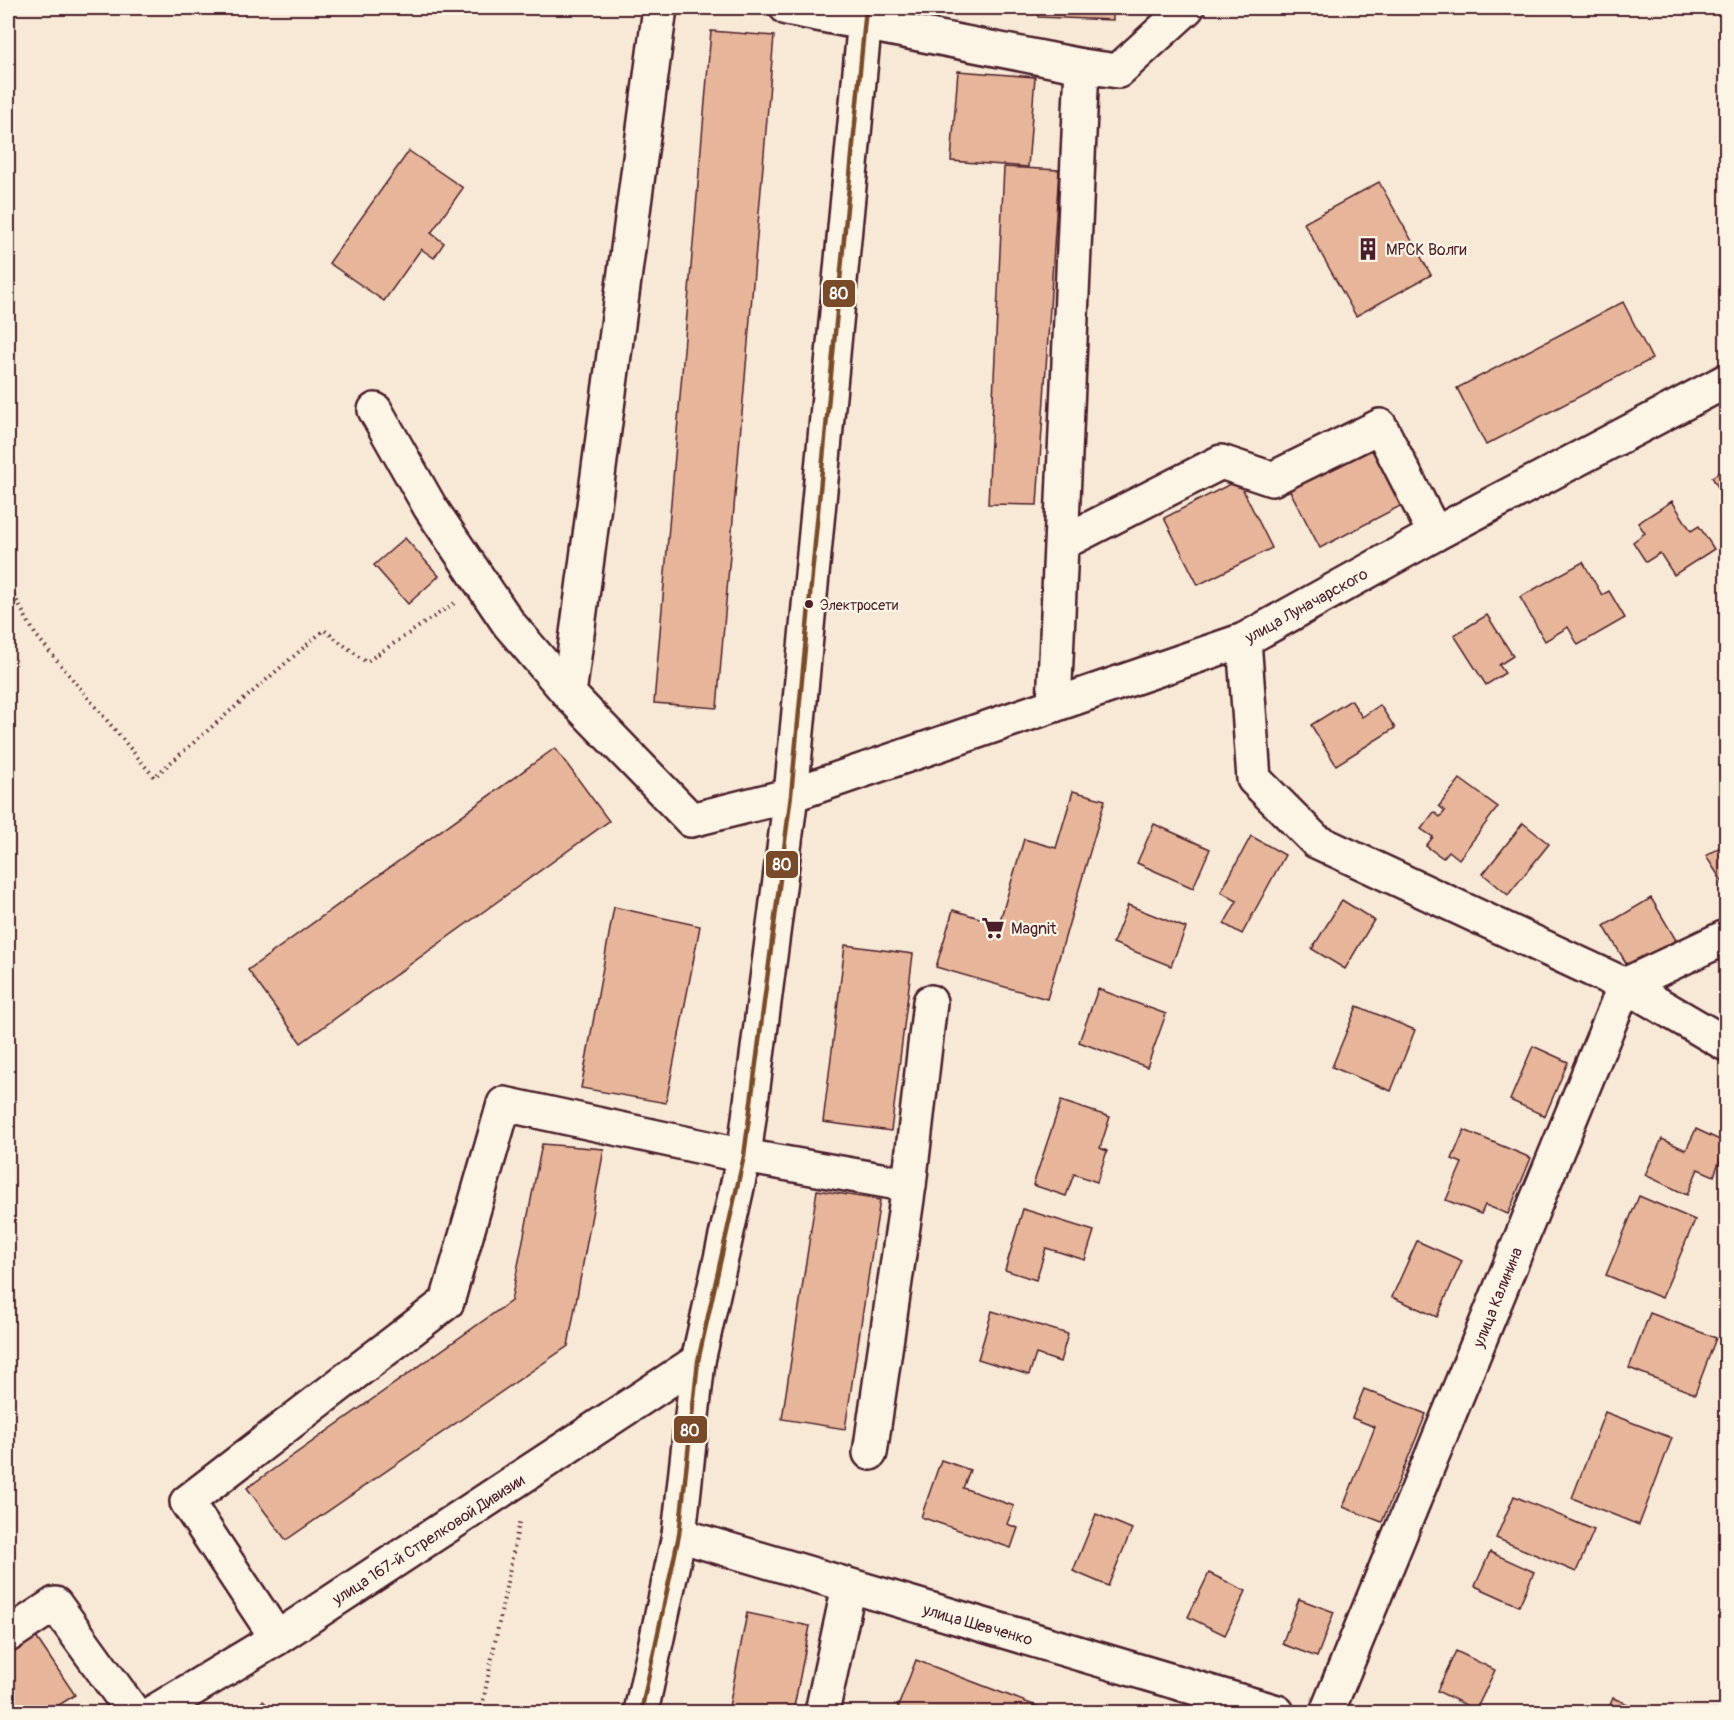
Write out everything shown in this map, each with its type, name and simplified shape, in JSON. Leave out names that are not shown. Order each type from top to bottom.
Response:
[{"type":"street","points":[[569,694],[660,8]]},
{"type":"street","points":[[787,8],[866,15],[1082,66],[1118,71],[1187,8]]},
{"type":"street","points":[[641,1713],[679,1535],[698,1361],[744,1156],[791,795],[866,15]]},
{"type":"street","points":[[1054,705],[1082,66]]},
{"type":"street","name":"улица Луначарского","points":[[569,694],[692,820],[791,795],[1244,640],[1435,534],[1726,381]]},
{"type":"street","points":[[375,410],[430,507],[509,624],[569,694]]},
{"type":"street","points":[[1062,543],[1221,462],[1272,479],[1380,426],[1435,534]]},
{"type":"street","points":[[1244,640],[1254,779],[1316,841],[1626,985],[1726,1044]]},
{"type":"street","points":[[1626,985],[1726,937]]},
{"type":"street","name":"улица Калинина","points":[[1327,1713],[1626,985]]},
{"type":"street","points":[[870,1453],[909,1185],[930,1002]]},
{"type":"street","points":[[277,1638],[187,1502],[447,1302],[504,1104],[744,1156],[909,1185]]},
{"type":"street","name":"улица 167-й Стрелковой Дивизии","points":[[154,1713],[277,1638],[698,1361]]},
{"type":"street","name":"улица Шевченко","points":[[679,1535],[1277,1713]]},
{"type":"street","points":[[822,1713],[849,1586]]},
{"type":"street","points":[[8,1635],[55,1604],[133,1713]]},
{"type":"path","points":[[8,585],[35,634],[154,777],[324,630],[366,662],[483,584]]},
{"type":"path","points":[[481,1713],[519,1519],[535,1469]]},
{"type":"building","points":[[1038,8],[1113,8],[1113,20],[1038,17]]},
{"type":"building","points":[[711,31],[774,36],[717,708],[654,703]]},
{"type":"building","points":[[958,71],[1035,77],[1028,167],[951,161]]},
{"type":"building","points":[[409,151],[463,188],[431,233],[444,243],[434,258],[421,249],[384,301],[329,263]]},
{"type":"building","points":[[1004,167],[1059,170],[1037,505],[988,504]]},
{"type":"building","name":"МРСК Волги","points":[[1379,182],[1431,275],[1356,316],[1304,223]]},
{"type":"building","points":[[1623,302],[1652,359],[1486,445],[1457,388]]},
{"type":"building","points":[[1371,443],[1404,504],[1320,548],[1288,487]]},
{"type":"building","points":[[1726,468],[1726,501],[1712,477]]},
{"type":"building","points":[[1238,480],[1272,548],[1198,585],[1164,518]]},
{"type":"building","points":[[1672,501],[1691,531],[1699,526],[1714,549],[1674,575],[1660,553],[1646,562],[1633,542],[1645,533],[1638,523]]},
{"type":"building","points":[[405,538],[439,576],[408,604],[374,565]]},
{"type":"building","points":[[1583,562],[1602,595],[1609,591],[1625,618],[1578,645],[1568,627],[1545,641],[1520,597]]},
{"type":"building","points":[[1487,615],[1513,656],[1499,665],[1505,673],[1486,685],[1454,635]]},
{"type":"building","points":[[1351,700],[1362,717],[1380,705],[1395,728],[1336,765],[1311,725]]},
{"type":"building","points":[[555,748],[609,821],[301,1043],[248,970]]},
{"type":"building","points":[[1460,779],[1498,807],[1459,859],[1449,851],[1443,858],[1426,846],[1433,837],[1421,829],[1434,812],[1440,817],[1445,811],[1439,806]]},
{"type":"building","points":[[1073,791],[1105,800],[1047,999],[936,967],[953,910],[999,924],[1024,839],[1056,848]]},
{"type":"building","points":[[1523,823],[1549,844],[1508,895],[1483,874]]},
{"type":"building","points":[[1154,824],[1210,849],[1193,888],[1137,863]]},
{"type":"building","points":[[1251,836],[1285,855],[1242,934],[1224,924],[1237,901],[1221,892]]},
{"type":"building","points":[[1726,843],[1726,888],[1706,856]]},
{"type":"building","points":[[1651,898],[1676,940],[1629,968],[1604,926]]},
{"type":"building","points":[[1342,900],[1374,920],[1345,969],[1312,949]]},
{"type":"building","points":[[1128,905],[1186,928],[1171,966],[1113,943]]},
{"type":"building","points":[[614,907],[700,926],[666,1103],[581,1088]]},
{"type":"building","points":[[845,945],[913,954],[891,1131],[823,1122]]},
{"type":"building","points":[[1098,989],[1166,1014],[1147,1067],[1079,1042]]},
{"type":"building","points":[[1357,1006],[1415,1030],[1391,1091],[1332,1067]]},
{"type":"building","points":[[1533,1046],[1568,1062],[1545,1116],[1510,1100]]},
{"type":"building","points":[[1061,1101],[1110,1117],[1100,1148],[1107,1151],[1097,1182],[1074,1174],[1066,1196],[1033,1185]]},
{"type":"building","points":[[1696,1129],[1726,1143],[1714,1176],[1698,1169],[1687,1195],[1645,1175],[1662,1139],[1686,1150]]},
{"type":"building","points":[[1464,1130],[1531,1158],[1508,1214],[1485,1205],[1481,1214],[1446,1200],[1462,1163],[1452,1159]]},
{"type":"building","points":[[542,1144],[604,1149],[568,1346],[286,1540],[247,1488],[511,1301]]},
{"type":"building","points":[[817,1190],[880,1200],[845,1429],[782,1419]]},
{"type":"building","points":[[1639,1196],[1695,1220],[1662,1298],[1606,1275]]},
{"type":"building","points":[[1023,1209],[1094,1231],[1085,1260],[1046,1248],[1036,1280],[1005,1270]]},
{"type":"building","points":[[1417,1241],[1462,1261],[1437,1317],[1392,1297]]},
{"type":"building","points":[[992,1311],[1068,1334],[1060,1362],[1036,1354],[1029,1375],[978,1359]]},
{"type":"building","points":[[1650,1313],[1716,1338],[1695,1394],[1629,1368]]},
{"type":"building","points":[[1364,1389],[1426,1414],[1382,1522],[1343,1507],[1375,1427],[1352,1418]]},
{"type":"building","points":[[1605,1412],[1672,1438],[1639,1525],[1572,1498]]},
{"type":"building","points":[[941,1460],[970,1470],[963,1488],[1014,1506],[1007,1524],[1018,1528],[1011,1548],[921,1517]]},
{"type":"building","points":[[1514,1496],[1594,1530],[1576,1572],[1496,1538]]},
{"type":"building","points":[[1096,1514],[1132,1529],[1108,1586],[1073,1571]]},
{"type":"building","points":[[1490,1552],[1534,1572],[1519,1606],[1475,1586]]},
{"type":"building","points":[[1209,1573],[1246,1591],[1225,1635],[1188,1617]]},
{"type":"building","points":[[1299,1599],[1334,1612],[1317,1657],[1282,1644]]},
{"type":"building","points":[[747,1613],[810,1626],[793,1712],[728,1712]]},
{"type":"building","points":[[36,1637],[75,1695],[48,1712],[8,1712],[8,1656]]},
{"type":"building","points":[[1456,1651],[1495,1670],[1476,1710],[1437,1691]]},
{"type":"building","points":[[916,1660],[1052,1712],[896,1712]]},
{"type":"building","points":[[1613,1698],[1647,1712],[1607,1712]]},
{"type":"building","points":[[263,1701],[274,1712],[250,1712]]},
{"type":"transit line","name":"80","points":[[641,1712],[679,1535],[698,1361],[744,1156],[791,795],[866,8]]},
{"type":"place","name":"МРСК Волги","points":[[1368,249]]},
{"type":"place","name":"Электросети","points":[[809,604]]},
{"type":"place","name":"Magnit","points":[[993,928]]}]
